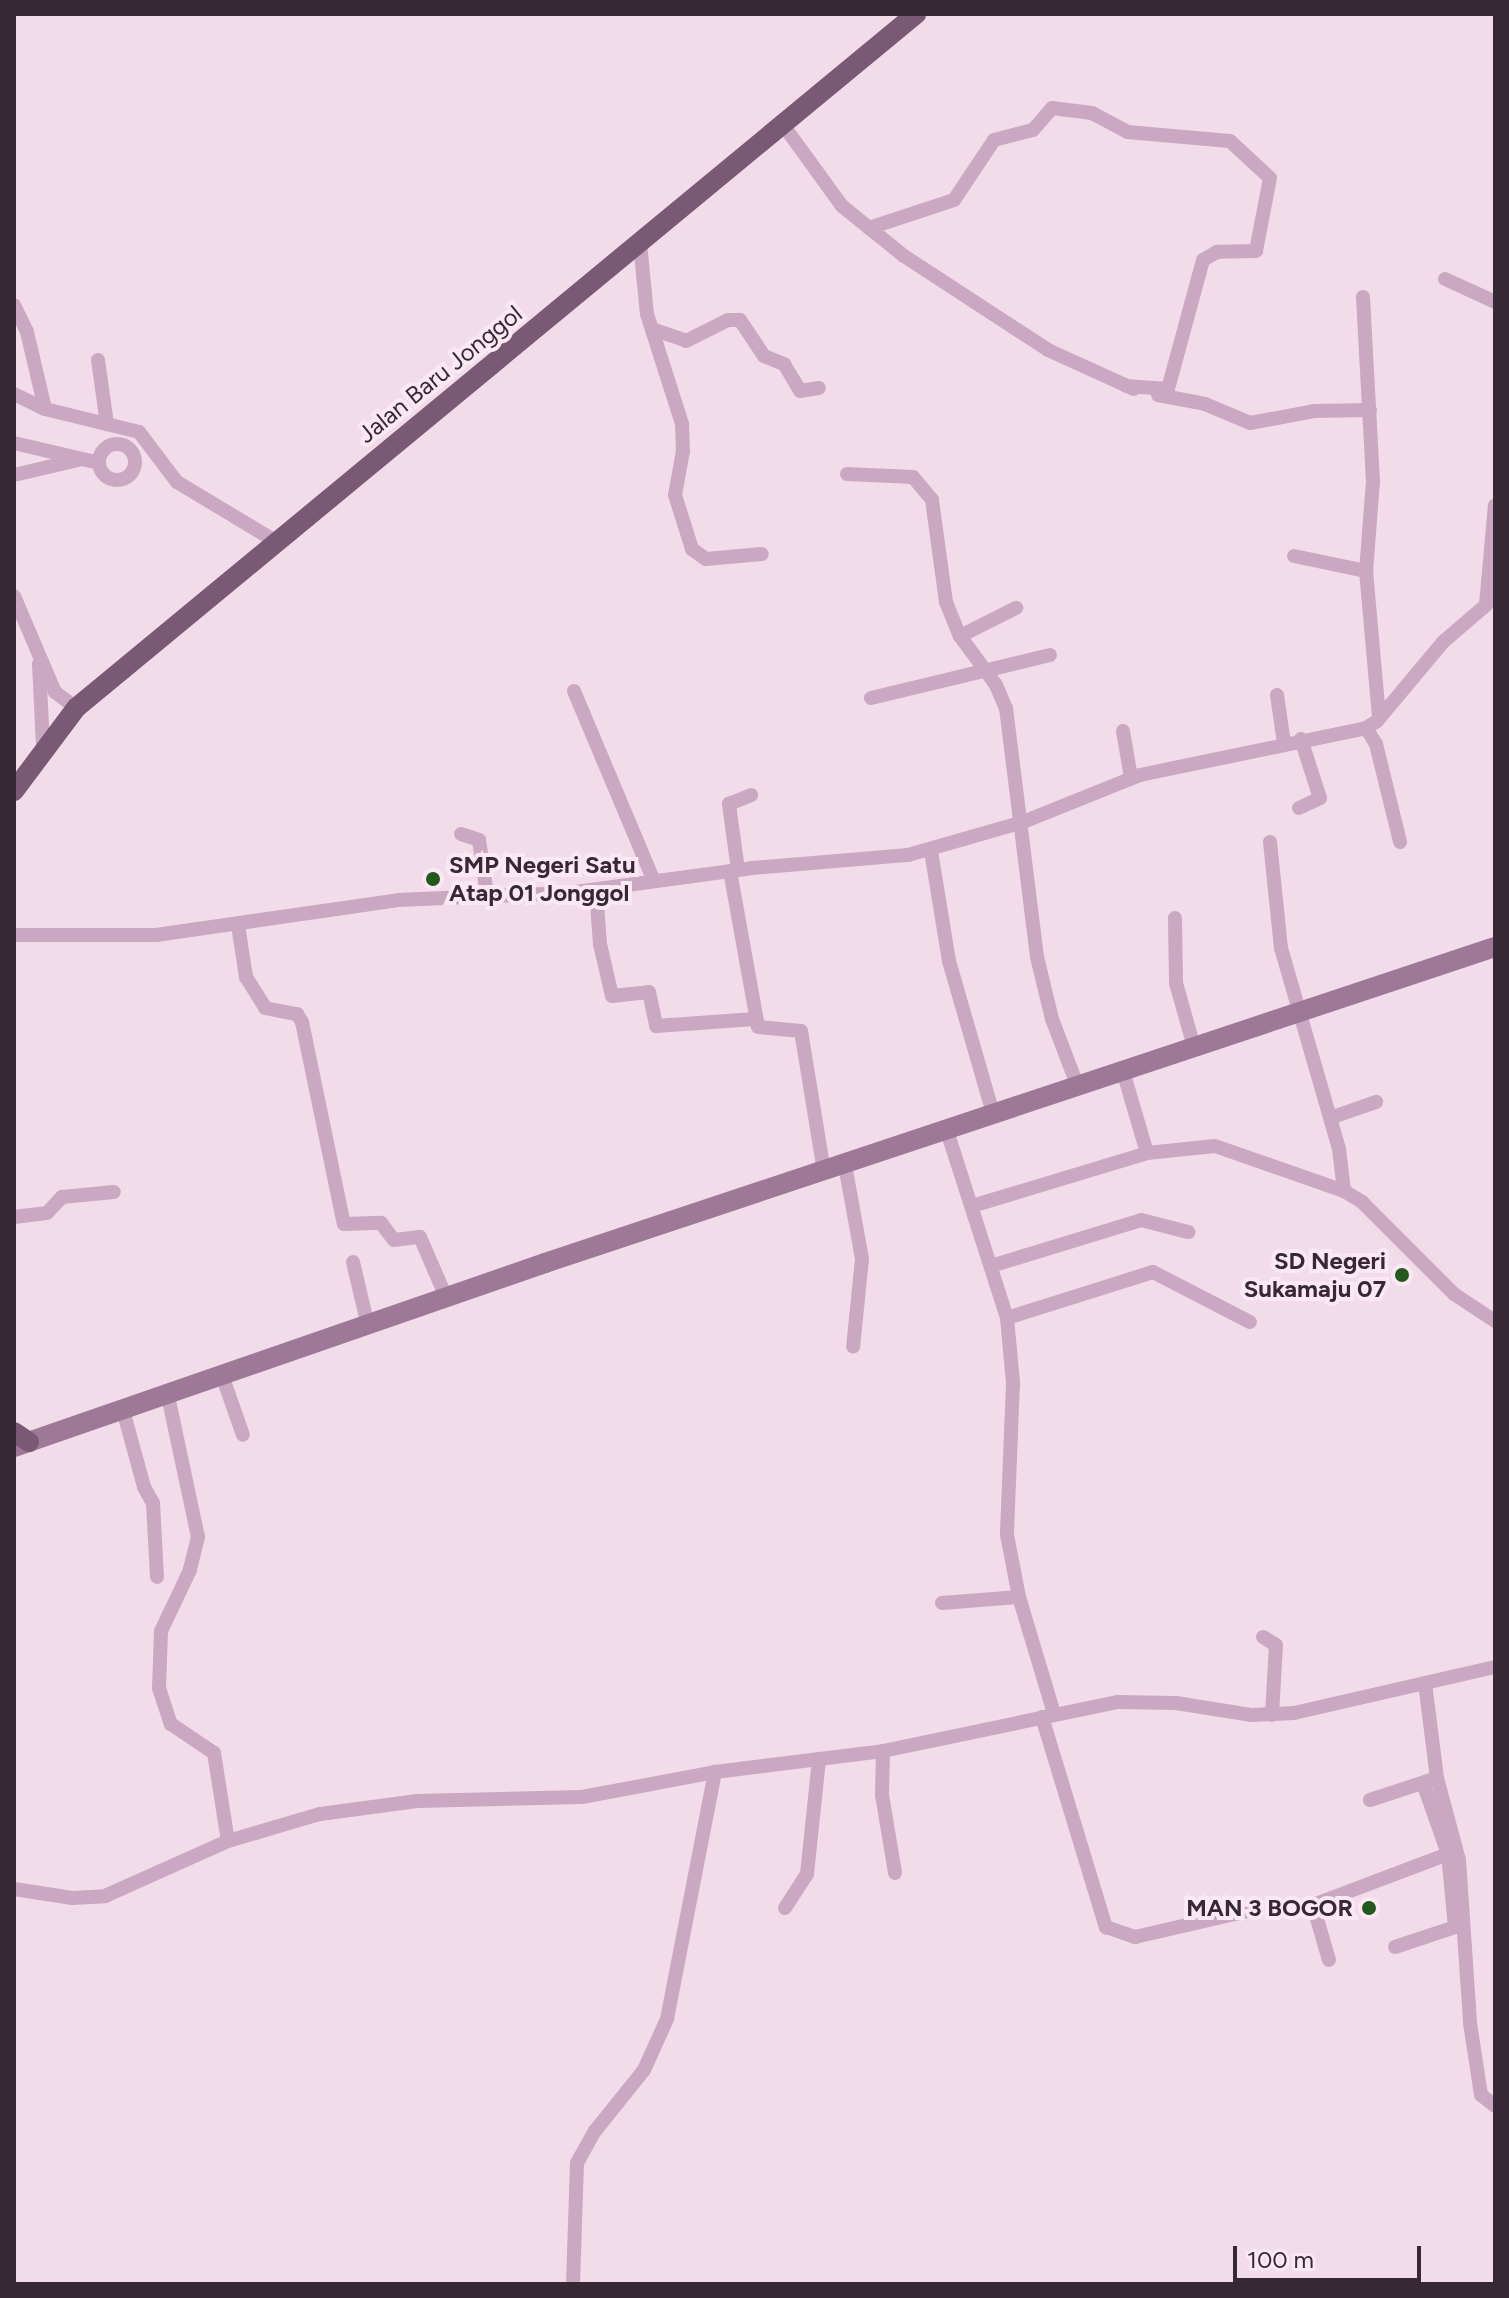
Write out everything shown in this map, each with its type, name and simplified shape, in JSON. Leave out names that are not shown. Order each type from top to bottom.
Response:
[{"type":"main road","name":"Jalan Baru Jonggol","points":[[14,791],[43,746],[76,708],[916,14]]},
{"type":"main road","points":[[19,1440],[223,1378],[446,1297],[1495,947]]},
{"type":"street","points":[[869,228],[954,200],[994,140],[1033,130],[1052,108],[1092,113],[1119,131],[1230,141],[1270,178],[1256,251],[1217,252],[1203,260],[1168,389],[1126,386]]},
{"type":"street","points":[[784,126],[842,206],[869,228],[1031,339],[1126,386],[1205,404],[1243,423],[1314,411],[1370,410]]},
{"type":"street","points":[[640,243],[652,329],[682,424],[683,451],[675,495],[692,549],[706,559],[762,554]]},
{"type":"street","points":[[1445,279],[1495,302]]},
{"type":"street","points":[[1363,297],[1373,481],[1366,571],[1379,716]]},
{"type":"street","points":[[14,305],[27,332],[45,409]]},
{"type":"street","points":[[652,329],[686,341],[728,320],[740,320],[764,356],[784,364],[800,391],[819,388]]},
{"type":"street","points":[[98,360],[107,424]]},
{"type":"street","points":[[14,394],[45,409],[143,435],[177,482],[275,541]]},
{"type":"street","points":[[14,443],[99,463],[107,477],[122,479],[135,462]]},
{"type":"street","points":[[99,463],[112,444],[128,448],[135,462]]},
{"type":"street","points":[[14,475],[82,459]]},
{"type":"street","points":[[135,462],[163,466]]},
{"type":"street","points":[[847,474],[913,477],[925,485],[935,509],[941,584],[960,636],[987,672],[1006,708],[1023,822],[1037,957],[1052,1019],[1078,1087]]},
{"type":"street","points":[[14,935],[156,935],[398,900],[596,890],[734,871],[931,851],[1023,822],[1131,778],[1301,739],[1366,728],[1436,649],[1486,605],[1495,505]]},
{"type":"street","points":[[1294,556],[1366,571]]},
{"type":"street","points":[[14,596],[55,692],[76,708]]},
{"type":"street","points":[[960,636],[1016,608]]},
{"type":"street","points":[[38,655],[43,746]]},
{"type":"street","points":[[871,698],[1050,655]]},
{"type":"street","points":[[574,691],[654,881]]},
{"type":"street","points":[[1277,695],[1284,743]]},
{"type":"street","points":[[1366,728],[1376,744],[1400,842]]},
{"type":"street","points":[[1123,731],[1131,778]]},
{"type":"street","points":[[1299,808],[1320,798],[1301,739]]},
{"type":"street","points":[[751,795],[729,804],[734,871],[755,1019],[763,1031],[801,1031],[824,1171]]},
{"type":"street","points":[[461,834],[479,840],[487,894]]},
{"type":"street","points":[[1270,842],[1275,918],[1330,1118],[1344,1191]]},
{"type":"street","points":[[931,851],[949,961],[993,1113]]},
{"type":"street","points":[[596,890],[600,944],[612,996],[649,992],[656,1026],[755,1019]]},
{"type":"street","points":[[1175,918],[1176,983],[1194,1047]]},
{"type":"street","points":[[238,925],[246,977],[265,1008],[297,1014],[302,1022],[344,1224],[381,1223],[394,1240],[420,1237],[446,1297]]},
{"type":"street","points":[[1123,1071],[1147,1153]]},
{"type":"street","points":[[1330,1118],[1376,1102]]},
{"type":"street","points":[[947,1131],[1007,1318],[1013,1383],[1005,1507],[1019,1597],[1106,1927],[1135,1937],[1248,1911]]},
{"type":"street","points":[[972,1206],[1147,1153],[1215,1146],[1344,1191],[1379,1215],[1454,1294],[1495,1321]]},
{"type":"street","points":[[845,1165],[862,1259],[853,1347]]},
{"type":"street","points":[[14,1217],[47,1213],[62,1197],[114,1192]]},
{"type":"street","points":[[991,1266],[1141,1220],[1188,1232]]},
{"type":"street","points":[[353,1262],[368,1326]]},
{"type":"street","points":[[1007,1318],[1153,1272],[1250,1322]]},
{"type":"street","points":[[223,1378],[243,1435]]},
{"type":"street","points":[[168,1396],[198,1537],[190,1570],[161,1631],[159,1688],[171,1724],[214,1753],[228,1841]]},
{"type":"street","points":[[123,1410],[144,1487],[153,1503],[157,1577]]},
{"type":"street","points":[[942,1603],[1019,1597]]},
{"type":"street","points":[[1263,1637],[1276,1645],[1272,1715]]},
{"type":"street","points":[[14,1889],[72,1898],[105,1896],[228,1841],[320,1814],[417,1801],[551,1801],[715,1772],[883,1751],[1048,1716],[1140,1702],[1272,1715],[1495,1667]]},
{"type":"street","points":[[1395,1947],[1455,1927],[1448,1854],[1430,1780],[1425,1683]]},
{"type":"street","points":[[883,1751],[882,1795],[895,1873]]},
{"type":"street","points":[[785,1908],[807,1874],[819,1759]]},
{"type":"street","points":[[573,2284],[577,2163],[595,2131],[644,2070],[667,2019],[683,1960],[715,1772]]},
{"type":"street","points":[[1370,1800],[1430,1780]]},
{"type":"street","points":[[1430,1780],[1458,1847],[1481,2095],[1495,2106]]},
{"type":"street","points":[[1329,1960],[1313,1905],[1448,1854]]},
{"type":"place","name":"SMP Negeri Satu Atap 01 Jonggol","points":[[433,879]]},
{"type":"place","name":"SD Negeri Sukamaju 07","points":[[1402,1275]]},
{"type":"place","name":"MAN 3 BOGOR","points":[[1369,1908]]}]
